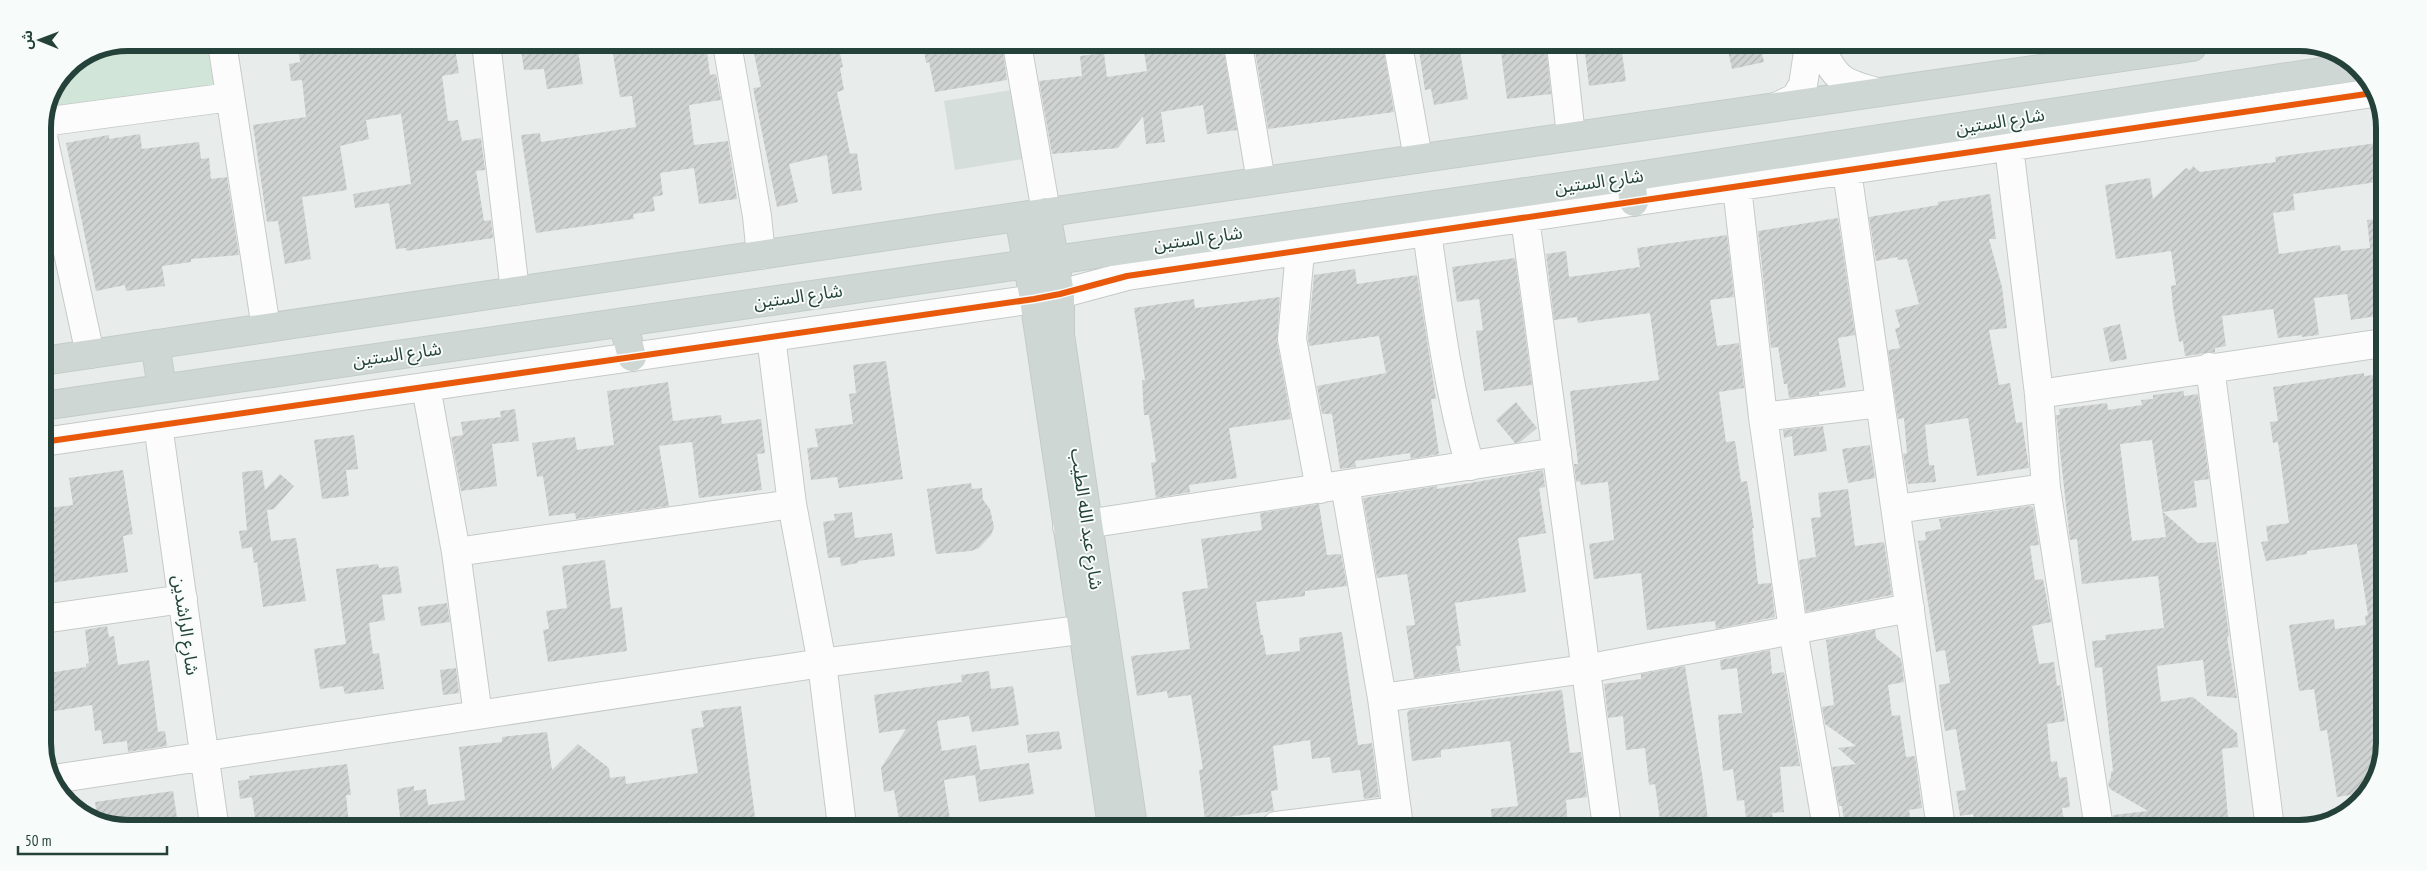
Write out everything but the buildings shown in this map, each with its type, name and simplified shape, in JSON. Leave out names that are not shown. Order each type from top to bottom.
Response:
[{"type":"main road","points":[[51,360],[1046,212],[2164,51]]},
{"type":"main road","name":"شارع الستين","points":[[51,405],[1054,258],[1632,189],[2346,67]]},
{"type":"main road","name":"شارع عبد الله الطيب","points":[[1046,212],[1060,294],[1060,335],[1078,525],[1093,629],[1111,820]]},
{"type":"main road","name":"شارع عبد الله الطيب","points":[[1019,217],[1078,525]]},
{"type":"main road","points":[[623,322],[632,357]]},
{"type":"main road","points":[[154,344],[162,388]]},
{"type":"main road","name":"شارع عبد الله الطيب","points":[[1093,629],[1132,820]]},
{"type":"street","points":[[223,51],[266,328]]},
{"type":"street","points":[[487,51],[515,291]]},
{"type":"street","points":[[728,51],[762,254]]},
{"type":"street","points":[[1018,51],[1046,212]]},
{"type":"street","points":[[1239,51],[1261,181]]},
{"type":"street","points":[[1399,51],[1418,158]]},
{"type":"street","points":[[1563,51],[1571,136]]},
{"type":"street","points":[[1776,107],[1795,98],[1803,85],[1807,51]]},
{"type":"street","points":[[1823,51],[1833,71],[1848,85],[1877,92]]},
{"type":"street","points":[[51,441],[1034,299],[1127,276],[1525,218],[1632,189],[1737,187],[2367,94]]},
{"type":"street","points":[[52,121],[230,97]]},
{"type":"street","points":[[2010,147],[2039,394],[2046,488],[2098,820]]},
{"type":"street","points":[[1847,171],[1940,820]]},
{"type":"street","points":[[51,174],[90,354]]},
{"type":"street","points":[[1737,187],[1763,416],[1793,630],[1826,820]]},
{"type":"street","points":[[1525,218],[1584,669],[1606,820]]},
{"type":"street","points":[[1427,232],[1442,344],[1461,436],[1470,466]]},
{"type":"street","points":[[1300,252],[1292,339],[1332,487],[1382,698],[1398,819],[1381,820]]},
{"type":"street","points":[[771,337],[792,504],[822,663],[841,820]]},
{"type":"street","points":[[2039,394],[2210,367],[2376,344]]},
{"type":"street","points":[[2210,367],[2269,820]]},
{"type":"street","points":[[426,386],[456,552],[478,715]]},
{"type":"street","points":[[1763,416],[1880,403]]},
{"type":"street","name":"شارع الراشدين","points":[[158,425],[213,820]]},
{"type":"street","points":[[1078,525],[1557,452]]},
{"type":"street","points":[[1896,509],[2046,488]]},
{"type":"street","points":[[456,552],[792,504]]},
{"type":"street","points":[[51,618],[183,599]]},
{"type":"street","points":[[1382,698],[1584,669],[1910,608]]},
{"type":"street","points":[[60,778],[822,663],[1093,629]]},
{"type":"shaded area","points":[[1011,90],[1023,159],[955,170],[944,101]]},
{"type":"green space","points":[[128,51],[209,51],[214,87],[54,108],[64,85],[85,64],[99,57]]},
{"type":"cycle path","points":[[51,441],[1034,299],[1127,276],[2367,94]]}]
